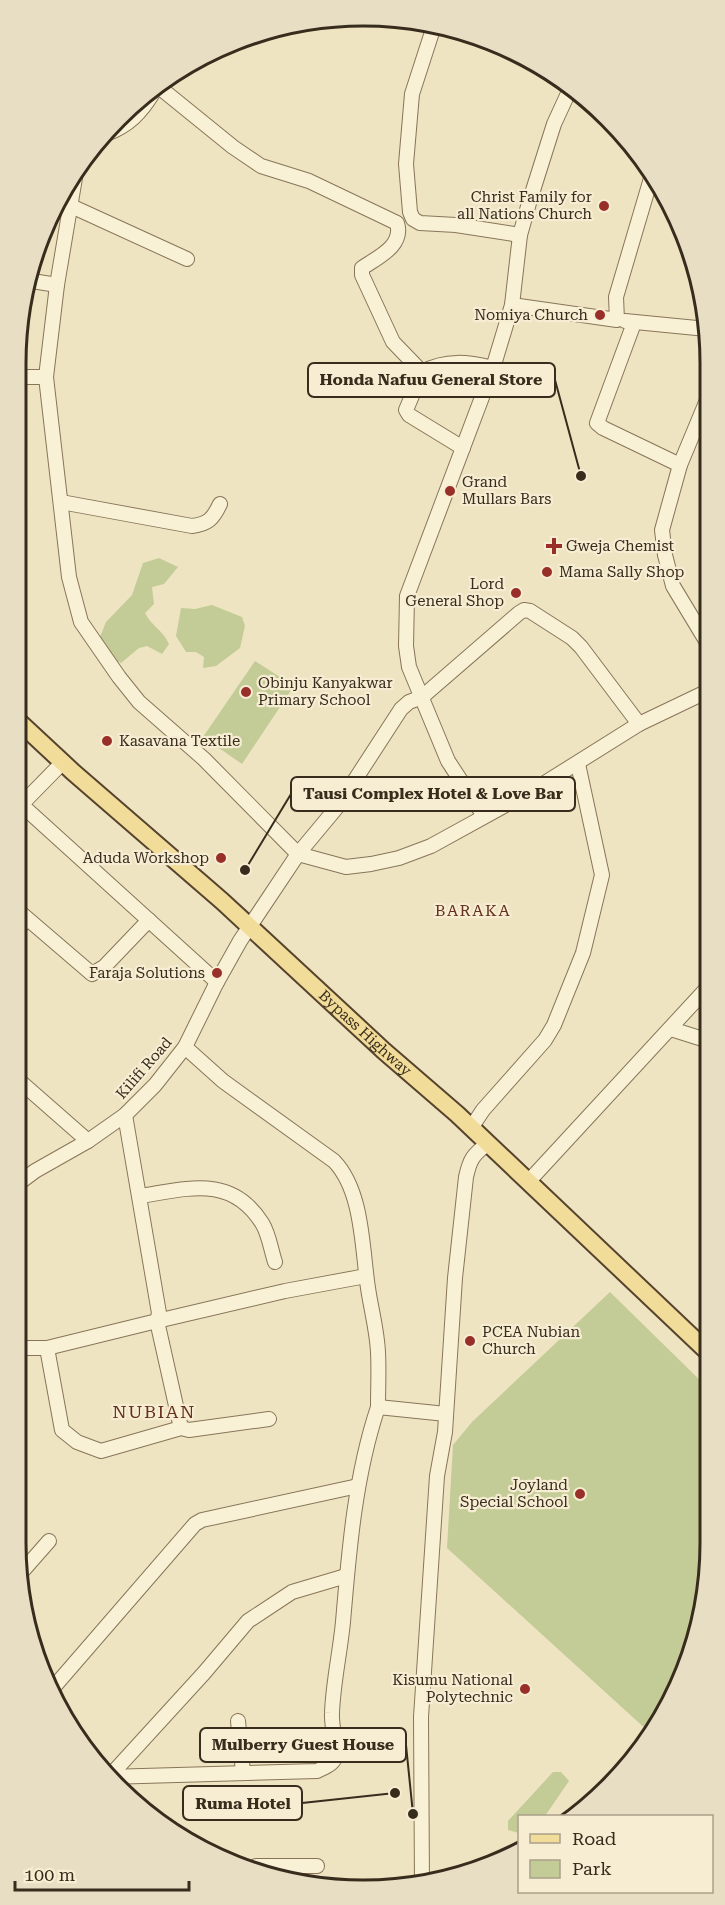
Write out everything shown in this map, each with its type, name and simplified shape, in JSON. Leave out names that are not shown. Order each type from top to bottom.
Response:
[{"type":"main road","name":"Bypass Highway","points":[[26,728],[471,1128],[700,1342]]},
{"type":"street","points":[[432,33],[412,94],[406,164],[410,212],[413,219],[420,223],[456,225],[520,235]]},
{"type":"street","points":[[163,90],[233,147],[261,166],[309,182],[397,223],[399,232],[396,242],[362,268],[362,275],[393,342],[422,372]]},
{"type":"street","points":[[484,816],[448,761],[407,658],[406,596],[493,368],[512,305],[520,235],[554,124],[567,95]]},
{"type":"street","points":[[122,126],[137,117],[145,105]]},
{"type":"street","points":[[617,320],[616,297],[649,186]]},
{"type":"street","points":[[74,189],[57,285],[46,377],[69,577],[81,622],[139,702],[204,759],[298,854],[346,867],[399,858],[431,846],[578,764],[639,724],[700,695]]},
{"type":"street","points":[[72,206],[187,259]]},
{"type":"street","points":[[36,282],[57,285]]},
{"type":"street","points":[[512,305],[634,323],[698,328]]},
{"type":"street","points":[[634,323],[597,423],[680,465]]},
{"type":"street","points":[[463,448],[412,419],[406,410],[422,372],[434,365],[469,362],[493,368]]},
{"type":"street","points":[[26,377],[46,377]]},
{"type":"street","points":[[700,437],[680,465],[662,530],[665,555],[673,586],[700,631]]},
{"type":"street","points":[[62,502],[192,526],[204,525],[213,518],[220,504]]},
{"type":"street","name":"Kilifi Road","points":[[26,1178],[88,1141],[124,1115],[155,1084],[185,1047],[216,982],[298,854],[338,806],[401,710],[409,702],[422,697],[519,613],[524,610],[530,611],[572,638],[639,724]]},
{"type":"street","points":[[26,797],[63,762]]},
{"type":"street","points":[[471,1128],[483,1110],[545,1040],[554,1025],[583,953],[602,875],[578,764]]},
{"type":"street","points":[[26,813],[216,982]]},
{"type":"street","points":[[27,919],[92,974],[104,967],[149,920]]},
{"type":"street","points":[[528,1182],[700,997]]},
{"type":"street","points":[[671,1029],[700,1038]]},
{"type":"street","points":[[120,1777],[317,1771],[333,1762],[336,1754],[332,1733],[332,1713],[343,1624],[346,1576],[358,1486],[378,1407],[378,1349],[360,1227],[344,1174],[313,1144],[223,1080],[185,1047]]},
{"type":"street","points":[[26,1087],[88,1141]]},
{"type":"street","points":[[124,1115],[159,1313],[157,1322],[181,1428]]},
{"type":"street","points":[[422,1874],[421,1717],[437,1476],[446,1414],[452,1311],[466,1177],[469,1162],[487,1144]]},
{"type":"street","points":[[140,1196],[201,1187],[231,1193],[239,1198],[262,1223],[275,1262]]},
{"type":"street","points":[[26,1348],[47,1348],[285,1291],[366,1276]]},
{"type":"street","points":[[47,1348],[62,1430],[77,1442],[101,1451],[181,1428],[189,1430],[269,1419]]},
{"type":"street","points":[[378,1407],[446,1414]]},
{"type":"street","points":[[57,1684],[195,1524],[202,1520],[358,1486]]},
{"type":"street","points":[[26,1567],[49,1541]]},
{"type":"street","points":[[114,1770],[204,1673],[248,1621],[292,1592],[346,1576]]},
{"type":"street","points":[[238,1721],[243,1772]]},
{"type":"street","points":[[268,1866],[317,1866]]},
{"type":"green space","points":[[159,558],[178,567],[164,584],[152,587],[154,604],[145,613],[169,644],[162,654],[147,646],[139,648],[121,663],[106,655],[98,642],[106,622],[132,595],[143,563]]},
{"type":"green space","points":[[212,605],[242,617],[245,626],[240,648],[216,666],[203,668],[204,657],[196,652],[186,652],[176,636],[181,608],[195,609]]},
{"type":"green space","points":[[255,661],[294,686],[242,764],[203,737]]},
{"type":"green space","name":"Joyland Special School","points":[[610,1292],[700,1380],[700,1542],[697,1586],[682,1651],[665,1692],[644,1728],[447,1548],[453,1445],[472,1422]]},
{"type":"green space","points":[[553,1772],[561,1772],[569,1781],[546,1815],[518,1815],[518,1833],[508,1830],[508,1821]]},
{"type":"place","name":"Christ Family for all Nations Church","points":[[604,206]]},
{"type":"place","name":"Nomiya Church","points":[[600,315]]},
{"type":"place","name":"Honda Nafuu General Store","points":[[581,476]]},
{"type":"place","name":"Grand Mullars Bars","points":[[450,491]]},
{"type":"place","name":"Gweja Chemist","points":[[554,546]]},
{"type":"place","name":"Mama Sally Shop","points":[[547,572]]},
{"type":"place","name":"Lord General Shop","points":[[516,593]]},
{"type":"place","name":"Obinju Kanyakwar Primary School","points":[[246,692]]},
{"type":"place","name":"Kasavana Textile","points":[[107,741]]},
{"type":"place","name":"Aduda Workshop","points":[[221,858]]},
{"type":"place","name":"Tausi Complex Hotel & Love Bar","points":[[245,870]]},
{"type":"place","name":"Faraja Solutions","points":[[217,973]]},
{"type":"place","name":"PCEA Nubian Church","points":[[470,1341]]},
{"type":"place","name":"Joyland Special School","points":[[580,1494]]},
{"type":"place","name":"Kisumu National Polytechnic","points":[[525,1689]]},
{"type":"place","name":"Ruma Hotel","points":[[395,1793]]},
{"type":"place","name":"Mulberry Guest House","points":[[413,1814]]},
{"type":"district","name":"BARAKA","points":[[473,910]]},
{"type":"district","name":"NUBIAN","points":[[154,1412]]}]
